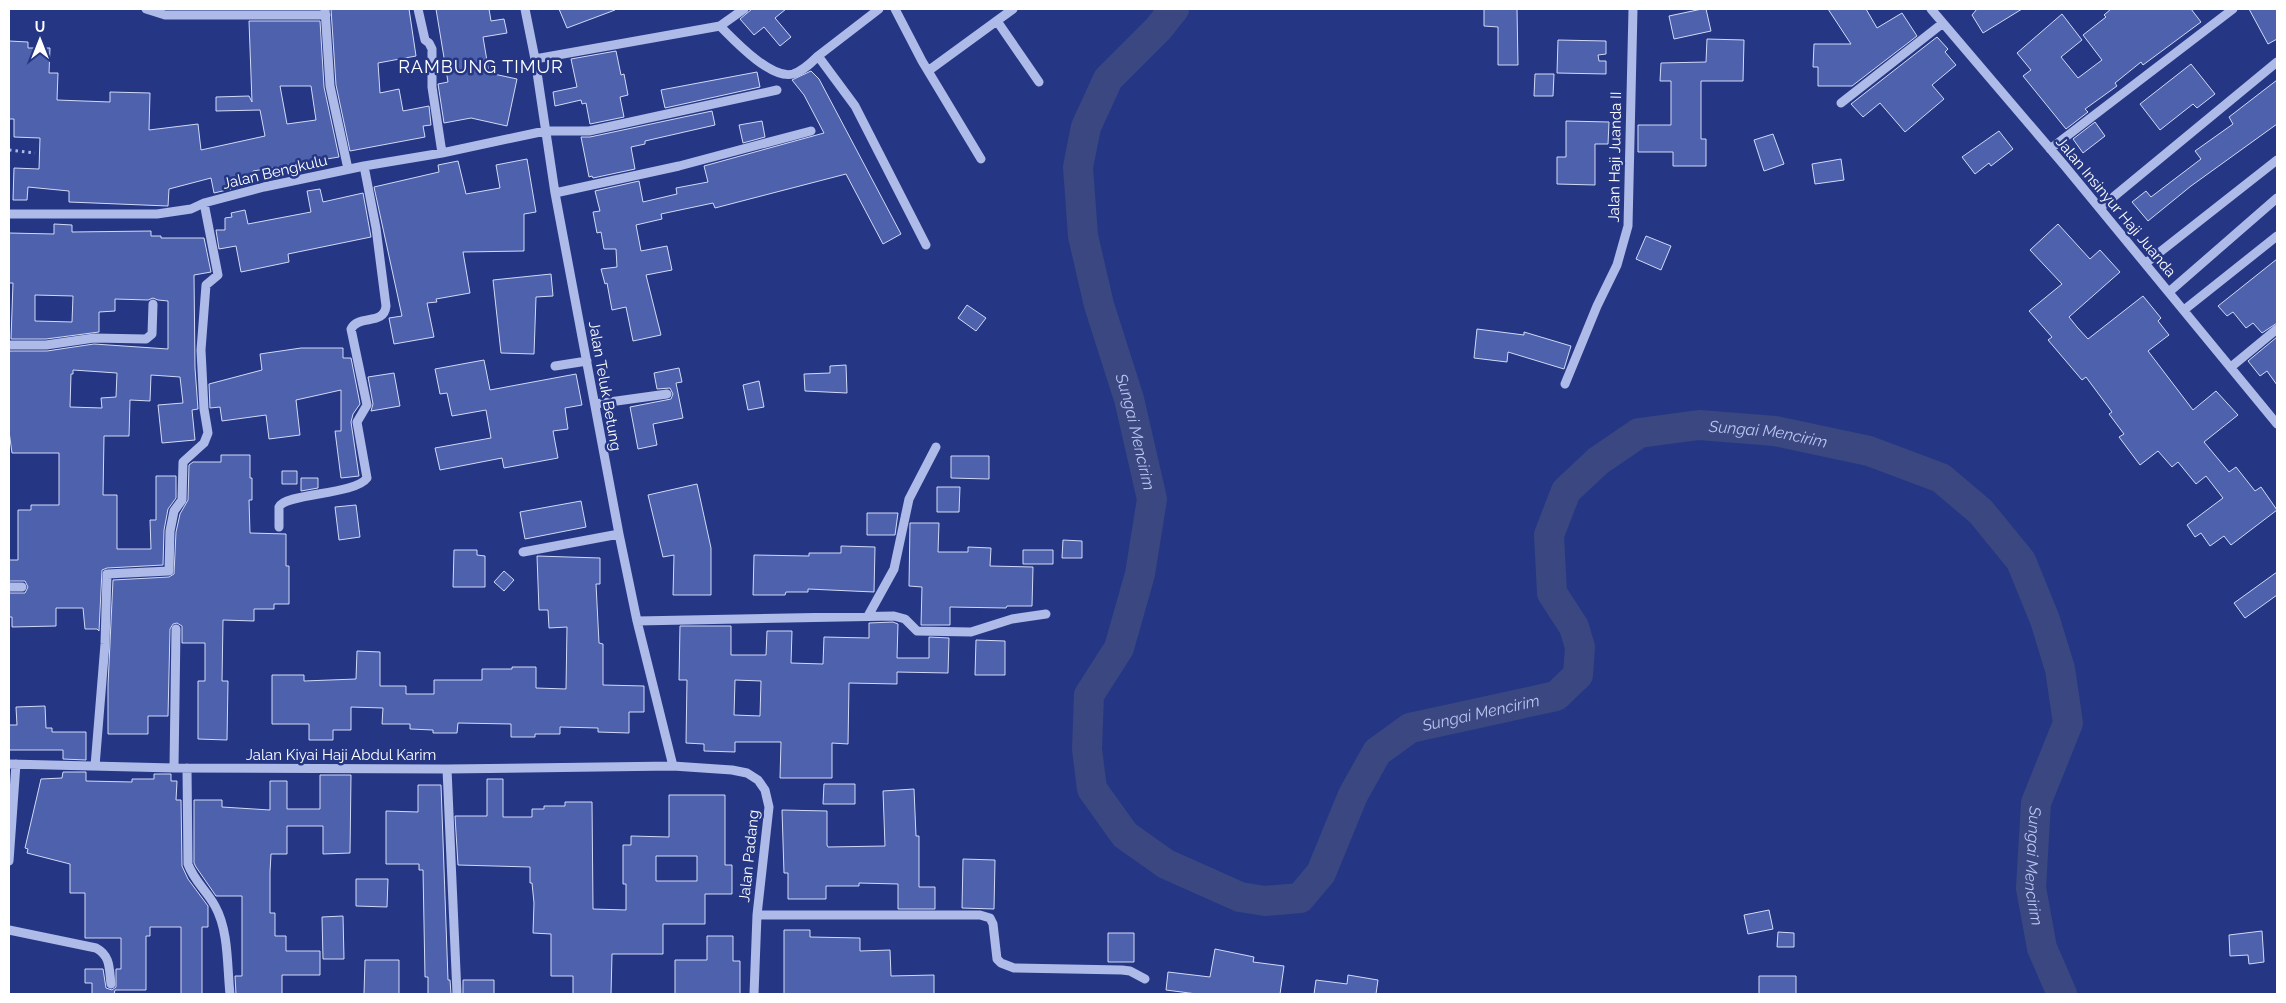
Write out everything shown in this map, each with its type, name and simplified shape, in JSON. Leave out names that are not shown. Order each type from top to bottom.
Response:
[{"type":"street","points":[[146,9],[164,15],[325,12],[330,86],[348,170]]},
{"type":"street","points":[[418,9],[425,40],[430,43],[432,49],[432,87],[442,153]]},
{"type":"street","name":"Jalan Teluk Betung","points":[[525,9],[535,59],[555,193],[619,534],[637,621],[673,766]]},
{"type":"street","points":[[535,59],[720,26],[744,9]]},
{"type":"street","points":[[720,26],[768,68],[791,75],[806,68],[818,56],[879,9]]},
{"type":"street","points":[[895,9],[928,71],[981,159]]},
{"type":"street","points":[[928,71],[1013,9]]},
{"type":"street","name":"Jalan Haji Juanda II","points":[[1565,384],[1597,306],[1617,265],[1628,226],[1632,9]]},
{"type":"street","name":"Jalan Insinyur Haji Juanda","points":[[1931,9],[2146,263],[2277,424]]},
{"type":"street","points":[[2050,149],[2233,9]]},
{"type":"street","points":[[997,21],[1039,82]]},
{"type":"street","points":[[1841,103],[1943,23]]},
{"type":"street","points":[[818,56],[854,106],[926,245]]},
{"type":"street","points":[[2100,208],[2277,62]]},
{"type":"street","name":"Jalan Bengkulu","points":[[9,214],[158,214],[191,209],[204,203],[264,187],[364,166],[442,153],[545,132],[589,131],[777,90]]},
{"type":"street","points":[[555,193],[679,166],[811,132]]},
{"type":"street","points":[[2146,263],[2277,160]]},
{"type":"street","points":[[279,528],[279,507],[283,501],[322,494],[360,484],[367,478],[357,422],[358,418],[367,409],[366,397],[351,329],[356,323],[381,316],[386,311],[386,306],[376,228],[364,166]]},
{"type":"street","points":[[2169,292],[2277,198]]},
{"type":"street","points":[[95,766],[105,644],[106,574],[169,571],[170,531],[174,511],[182,500],[183,462],[204,443],[208,433],[204,409],[201,350],[206,285],[218,274],[204,203]]},
{"type":"street","points":[[2184,310],[2277,236]]},
{"type":"street","points":[[9,345],[46,345],[94,338],[146,339],[152,334],[153,304]]},
{"type":"street","points":[[2230,367],[2277,329]]},
{"type":"street","points":[[555,366],[587,361]]},
{"type":"street","points":[[595,404],[667,394]]},
{"type":"street","points":[[868,616],[894,569],[909,499],[936,447]]},
{"type":"street","points":[[523,552],[619,534]]},
{"type":"street","points":[[9,587],[22,587]]},
{"type":"street","points":[[637,621],[900,617],[917,631],[964,632],[978,631],[1021,617],[1046,614]]},
{"type":"street","points":[[174,768],[176,629]]},
{"type":"street","points":[[9,861],[12,764]]},
{"type":"street","name":"Jalan Kiyai Haji Abdul Karim","points":[[12,764],[174,768],[447,770],[673,766]]},
{"type":"street","name":"Jalan Padang","points":[[673,766],[732,770],[747,773],[758,780],[765,790],[769,807],[758,914],[754,994]]},
{"type":"street","points":[[187,768],[188,864],[191,874],[215,905],[220,915],[230,994]]},
{"type":"street","points":[[447,770],[457,994]]},
{"type":"street","points":[[758,914],[980,914],[990,918],[993,924],[998,959],[1007,966],[1014,968],[1122,970],[1130,971],[1146,979]]},
{"type":"street","points":[[9,930],[96,948],[104,952],[108,959],[111,984]]},
{"type":"path","points":[[9,150],[36,153]]},
{"type":"building","points":[[331,9],[409,9],[416,56],[378,63],[380,93],[399,89],[403,111],[429,106],[431,125],[423,126],[425,137],[350,151],[336,85]]},
{"type":"building","points":[[436,9],[489,9],[491,21],[504,19],[507,33],[483,37],[489,73],[517,79],[507,126],[471,118],[444,123],[438,84],[448,82]]},
{"type":"building","points":[[559,9],[614,9],[615,10],[567,28]]},
{"type":"building","points":[[752,9],[786,9],[775,18],[791,37],[780,46],[764,27],[754,35],[740,19]]},
{"type":"building","points":[[1484,9],[1517,9],[1518,65],[1498,65],[1498,27],[1484,26]]},
{"type":"building","points":[[1706,9],[1711,31],[1674,39],[1669,16]]},
{"type":"building","points":[[1828,9],[1866,9],[1877,28],[1902,13],[1917,36],[1852,86],[1818,86],[1818,67],[1813,67],[1814,44],[1851,44]]},
{"type":"building","points":[[1977,9],[2022,9],[1983,33],[1972,15]]},
{"type":"building","points":[[2111,9],[2191,9],[2201,22],[2143,65],[2141,62],[2115,83],[2117,86],[2085,109],[2088,112],[2066,129],[2023,76],[2031,70],[2017,53],[2062,14],[2082,40],[2061,57],[2078,78],[2102,60],[2083,35],[2106,17],[2104,15]]},
{"type":"building","points":[[2249,9],[2277,9],[2277,39],[2268,44]]},
{"type":"building","points":[[249,21],[320,21],[324,87],[339,157],[253,171],[255,178],[230,183],[231,189],[214,193],[211,178],[169,189],[168,206],[69,202],[69,191],[28,187],[27,200],[13,200],[14,168],[39,169],[40,138],[14,137],[14,119],[9,119],[9,41],[28,42],[28,48],[50,48],[49,73],[58,73],[57,100],[110,102],[110,92],[150,93],[149,130],[198,124],[201,150],[265,136],[260,110],[216,111],[216,97],[249,96],[252,102]],"holes":[[[280,86],[311,86],[316,120],[287,124]]]},
{"type":"building","points":[[1937,37],[1948,49],[1945,52],[1956,65],[1932,85],[1944,99],[1905,132],[1880,103],[1863,117],[1851,104]]},
{"type":"building","points":[[1707,39],[1744,40],[1743,81],[1701,81],[1701,139],[1706,139],[1706,166],[1673,166],[1673,152],[1638,152],[1638,125],[1671,125],[1671,81],[1660,81],[1661,63],[1706,62]]},
{"type":"building","points":[[1558,40],[1606,41],[1606,54],[1598,55],[1599,61],[1606,61],[1606,74],[1557,73]]},
{"type":"building","points":[[616,51],[621,75],[624,74],[628,95],[620,97],[624,117],[590,124],[586,103],[582,104],[581,100],[555,106],[553,92],[577,87],[571,59]]},
{"type":"building","points":[[2191,64],[2215,94],[2197,108],[2193,104],[2160,130],[2140,104]]},
{"type":"building","points":[[811,71],[819,79],[901,234],[883,244],[846,174],[715,208],[713,203],[661,214],[662,219],[636,225],[641,251],[667,246],[672,270],[646,275],[661,335],[633,341],[626,307],[612,310],[607,283],[605,284],[601,269],[617,267],[616,249],[604,249],[601,232],[597,233],[593,212],[600,211],[595,191],[639,181],[643,202],[677,194],[676,188],[708,182],[704,166],[824,133],[804,95],[792,80]]},
{"type":"building","points":[[757,72],[760,87],[665,108],[661,90]]},
{"type":"building","points":[[1535,74],[1554,74],[1553,96],[1534,96]]},
{"type":"building","points":[[2277,80],[2277,124],[2191,186],[2148,221],[2132,202],[2146,191],[2151,197],[2201,159],[2195,151],[2233,124],[2229,117]]},
{"type":"building","points":[[712,111],[715,125],[645,141],[645,144],[631,147],[635,169],[593,178],[592,176],[589,177],[581,137],[590,137]]},
{"type":"building","points":[[762,121],[765,137],[743,143],[739,125]]},
{"type":"building","points":[[1566,121],[1609,122],[1608,144],[1595,144],[1595,185],[1557,184],[1557,157],[1566,157]]},
{"type":"building","points":[[2095,122],[2105,136],[2083,153],[2073,139]]},
{"type":"building","points":[[1999,131],[2013,149],[1991,166],[1989,163],[1975,174],[1962,157]]},
{"type":"building","points":[[1773,134],[1784,164],[1764,171],[1754,140]]},
{"type":"building","points":[[527,159],[536,212],[524,214],[524,251],[463,252],[470,293],[436,299],[437,302],[427,303],[434,337],[394,344],[389,318],[402,316],[374,187],[439,172],[438,165],[458,161],[466,194],[500,188],[496,165]]},
{"type":"building","points":[[1841,159],[1844,180],[1815,184],[1812,164]]},
{"type":"building","points":[[320,189],[323,202],[363,193],[371,237],[288,254],[289,262],[241,272],[236,246],[219,249],[216,230],[225,230],[225,218],[232,217],[231,213],[245,210],[248,224],[311,212],[307,191]]},
{"type":"building","points":[[54,224],[72,225],[72,232],[151,231],[151,236],[161,236],[161,238],[204,238],[211,272],[194,275],[195,368],[198,409],[192,410],[195,440],[162,443],[158,405],[183,403],[180,377],[151,375],[150,401],[130,400],[129,436],[104,436],[103,495],[117,495],[117,549],[151,549],[150,520],[156,520],[156,476],[176,476],[176,498],[168,509],[164,530],[163,565],[107,568],[102,570],[99,631],[97,629],[85,629],[83,608],[56,608],[56,626],[12,627],[12,617],[9,617],[9,593],[25,593],[28,587],[25,581],[9,581],[9,560],[18,560],[18,510],[31,510],[31,505],[59,505],[59,453],[12,453],[9,431],[9,353],[10,351],[47,351],[94,344],[168,349],[168,301],[153,298],[148,300],[115,299],[115,311],[99,312],[99,332],[46,339],[11,339],[13,283],[9,283],[9,233],[54,234]],"holes":[[[35,295],[73,296],[72,322],[35,321]],[[73,370],[117,373],[116,397],[101,398],[102,408],[70,407],[71,374],[73,374]]]},
{"type":"building","points":[[2058,224],[2090,259],[2100,250],[2120,272],[2069,317],[2088,339],[2143,296],[2161,318],[2158,321],[2169,335],[2148,351],[2193,410],[2216,391],[2238,415],[2204,442],[2229,472],[2236,467],[2255,491],[2261,487],[2277,510],[2231,545],[2224,536],[2210,546],[2201,533],[2195,537],[2187,525],[2223,498],[2206,476],[2196,484],[2178,462],[2172,467],[2158,451],[2140,465],[2119,437],[2124,434],[2109,414],[2112,412],[2086,377],[2082,380],[2048,340],[2052,337],[2029,311],[2062,284],[2030,250]]},
{"type":"building","points":[[1646,236],[1671,246],[1661,270],[1636,259]]},
{"type":"building","points":[[2277,259],[2277,323],[2262,333],[2253,323],[2246,328],[2233,312],[2227,316],[2218,306]]},
{"type":"building","points":[[551,274],[553,296],[536,297],[534,354],[501,353],[493,280]]},
{"type":"building","points":[[967,305],[986,318],[976,331],[958,318]]},
{"type":"building","points":[[1477,329],[1524,335],[1524,332],[1571,346],[1564,369],[1508,352],[1507,362],[1474,358]]},
{"type":"building","points":[[2277,337],[2277,385],[2267,371],[2260,376],[2248,361]]},
{"type":"building","points":[[301,348],[343,348],[343,358],[351,358],[360,404],[353,414],[351,422],[359,476],[341,478],[335,431],[341,431],[341,390],[296,400],[300,435],[269,439],[266,415],[222,421],[220,407],[210,408],[209,384],[262,370],[260,354]]},
{"type":"building","points":[[484,360],[490,390],[576,374],[582,405],[565,408],[568,429],[553,431],[558,458],[504,468],[502,458],[440,470],[435,448],[491,438],[486,410],[452,416],[447,393],[440,394],[435,369]]},
{"type":"building","points":[[846,365],[847,393],[805,391],[804,374],[830,373],[830,366]]},
{"type":"building","points":[[679,368],[682,382],[676,383],[683,418],[653,424],[657,445],[638,449],[630,407],[671,399],[673,394],[670,388],[657,389],[654,373]]},
{"type":"building","points":[[394,373],[400,406],[371,411],[373,404],[368,377]]},
{"type":"building","points":[[759,381],[764,407],[748,410],[743,385]]},
{"type":"building","points":[[221,455],[250,455],[252,500],[249,500],[250,533],[286,534],[286,566],[289,566],[289,604],[274,604],[274,609],[254,609],[254,621],[223,620],[222,681],[228,681],[227,740],[198,739],[198,681],[205,681],[205,643],[182,643],[182,626],[177,623],[173,624],[170,629],[168,716],[148,716],[148,734],[108,734],[108,685],[113,580],[169,577],[174,574],[176,532],[180,514],[188,500],[189,465],[193,462],[221,462]]},
{"type":"building","points":[[951,456],[989,456],[989,479],[951,478]]},
{"type":"building","points":[[282,471],[297,471],[297,484],[282,484]]},
{"type":"building","points":[[301,478],[318,478],[318,488],[301,491]]},
{"type":"building","points":[[697,484],[711,548],[711,595],[673,595],[674,555],[663,557],[648,495]]},
{"type":"building","points":[[937,487],[960,487],[959,512],[937,512]]},
{"type":"building","points":[[581,501],[586,527],[525,539],[520,512]]},
{"type":"building","points":[[356,505],[360,537],[339,540],[335,507]]},
{"type":"building","points":[[867,513],[898,513],[895,535],[867,535]]},
{"type":"building","points":[[910,523],[939,523],[938,552],[968,552],[968,547],[991,548],[990,566],[1033,567],[1032,606],[1007,606],[1006,608],[950,607],[950,625],[921,625],[922,587],[909,586]]},
{"type":"building","points":[[1063,540],[1082,541],[1082,558],[1062,558]]},
{"type":"building","points":[[841,546],[875,547],[874,592],[808,589],[808,592],[786,592],[785,595],[753,595],[754,555],[809,556],[809,553],[841,553]]},
{"type":"building","points":[[454,550],[477,550],[477,555],[485,556],[485,587],[453,587]]},
{"type":"building","points":[[1023,550],[1053,550],[1053,564],[1023,564]]},
{"type":"building","points":[[537,556],[600,558],[600,584],[596,584],[599,643],[603,644],[603,685],[644,686],[644,712],[629,712],[629,733],[598,732],[598,728],[560,727],[560,734],[535,734],[535,737],[511,737],[511,724],[458,723],[457,733],[433,733],[433,730],[410,729],[410,724],[382,724],[383,708],[351,707],[351,730],[333,730],[333,740],[309,740],[309,724],[272,724],[272,675],[304,675],[304,681],[356,679],[357,651],[380,652],[380,686],[406,686],[406,694],[434,694],[434,680],[482,680],[482,669],[512,669],[512,667],[536,667],[536,688],[566,689],[567,627],[549,628],[548,610],[539,610]]},
{"type":"building","points":[[504,571],[514,580],[504,591],[494,582]]},
{"type":"building","points":[[2277,572],[2277,595],[2245,618],[2234,603]]},
{"type":"building","points":[[893,622],[898,624],[897,658],[929,658],[929,637],[949,638],[948,673],[897,672],[897,684],[849,683],[848,744],[832,743],[832,778],[780,778],[781,742],[735,742],[735,752],[704,751],[704,744],[686,743],[687,680],[679,680],[680,626],[731,626],[731,655],[766,655],[767,631],[792,631],[791,663],[823,664],[824,637],[869,638],[869,623]],"holes":[[[735,680],[761,681],[760,716],[734,715]]]},
{"type":"building","points":[[976,640],[1005,641],[1005,675],[975,675]]},
{"type":"building","points":[[45,706],[46,728],[52,728],[52,732],[86,732],[86,760],[63,759],[63,750],[9,750],[9,725],[17,725],[16,707]]},
{"type":"building","points":[[63,772],[86,772],[86,781],[132,782],[132,779],[154,779],[154,774],[171,774],[171,781],[177,781],[176,800],[181,800],[182,866],[188,879],[208,906],[208,927],[202,927],[202,994],[181,994],[181,927],[150,927],[150,936],[146,936],[146,990],[115,990],[114,994],[92,994],[92,983],[85,983],[85,969],[103,969],[106,988],[112,990],[116,987],[116,969],[121,969],[121,938],[85,938],[85,893],[70,893],[70,864],[27,853],[28,849],[25,848],[41,779],[62,778]]},
{"type":"building","points":[[320,775],[351,775],[350,853],[323,854],[323,826],[287,826],[287,854],[271,854],[270,913],[275,913],[275,936],[286,936],[286,951],[320,951],[320,975],[282,975],[282,994],[236,994],[235,976],[242,976],[242,896],[216,896],[194,863],[194,800],[222,800],[222,807],[270,810],[270,781],[287,781],[287,809],[320,809]]},
{"type":"building","points":[[487,779],[503,779],[503,817],[532,817],[532,809],[544,809],[544,806],[565,806],[565,802],[592,802],[593,909],[626,910],[626,884],[623,884],[623,845],[631,845],[631,836],[669,837],[669,795],[725,795],[725,865],[732,865],[732,894],[705,894],[705,924],[663,924],[663,954],[612,954],[611,994],[573,994],[573,976],[551,976],[551,934],[533,933],[534,903],[532,883],[530,883],[530,867],[458,865],[455,816],[487,816]],"holes":[[[656,856],[697,856],[697,881],[656,881]]]},
{"type":"building","points":[[824,784],[855,784],[855,804],[823,804]]},
{"type":"building","points":[[418,785],[441,785],[448,980],[450,980],[451,994],[428,994],[428,977],[425,977],[423,870],[419,870],[419,864],[386,864],[386,811],[418,812]]},
{"type":"building","points":[[914,789],[916,836],[919,836],[919,887],[935,887],[935,909],[898,909],[898,884],[859,883],[859,886],[826,886],[826,899],[788,899],[788,873],[784,873],[782,810],[827,811],[828,847],[885,846],[883,791]]},
{"type":"building","points":[[963,859],[995,860],[994,909],[962,908]]},
{"type":"building","points":[[356,879],[388,879],[387,907],[356,906]]},
{"type":"building","points":[[1769,910],[1773,929],[1748,934],[1744,915]]},
{"type":"building","points":[[343,916],[344,959],[323,959],[322,917]]},
{"type":"building","points":[[784,930],[810,930],[810,937],[860,938],[860,951],[890,950],[891,976],[934,975],[934,994],[784,994]]},
{"type":"building","points":[[2262,931],[2264,962],[2249,964],[2248,955],[2230,956],[2229,935]]},
{"type":"building","points":[[1778,932],[1794,933],[1794,947],[1777,947]]},
{"type":"building","points":[[1108,933],[1134,933],[1134,962],[1108,962]]},
{"type":"building","points":[[707,936],[733,936],[733,961],[740,961],[740,994],[675,994],[675,960],[707,960]]},
{"type":"building","points":[[1215,949],[1254,957],[1253,962],[1284,966],[1280,994],[1197,994],[1166,990],[1168,972],[1210,977]]},
{"type":"building","points":[[365,960],[399,960],[399,994],[364,994]]},
{"type":"building","points":[[1348,975],[1378,980],[1376,994],[1314,994],[1316,980],[1347,984]]},
{"type":"building","points":[[1759,976],[1796,976],[1796,994],[1759,994]]},
{"type":"building","points":[[463,980],[494,980],[494,994],[463,994]]},
{"type":"waterway","name":"Sungai Mencirim","points":[[1174,9],[1158,29],[1108,79],[1086,127],[1078,167],[1083,236],[1099,305],[1129,399],[1152,499],[1140,574],[1119,648],[1089,695],[1087,749],[1092,789],[1125,835],[1166,864],[1240,897],[1265,901],[1300,898],[1321,873],[1353,795],[1377,752],[1410,728],[1556,696],[1578,675],[1580,647],[1574,627],[1552,593],[1549,535],[1566,491],[1598,461],[1639,433],[1699,425],[1775,431],[1869,451],[1941,478],[1981,512],[2021,561],[2045,620],[2060,669],[2068,723],[2036,803],[2031,888],[2042,948],[2062,994]]},
{"type":"district","name":"RAMBUNG TIMUR","points":[[481,67]]}]
